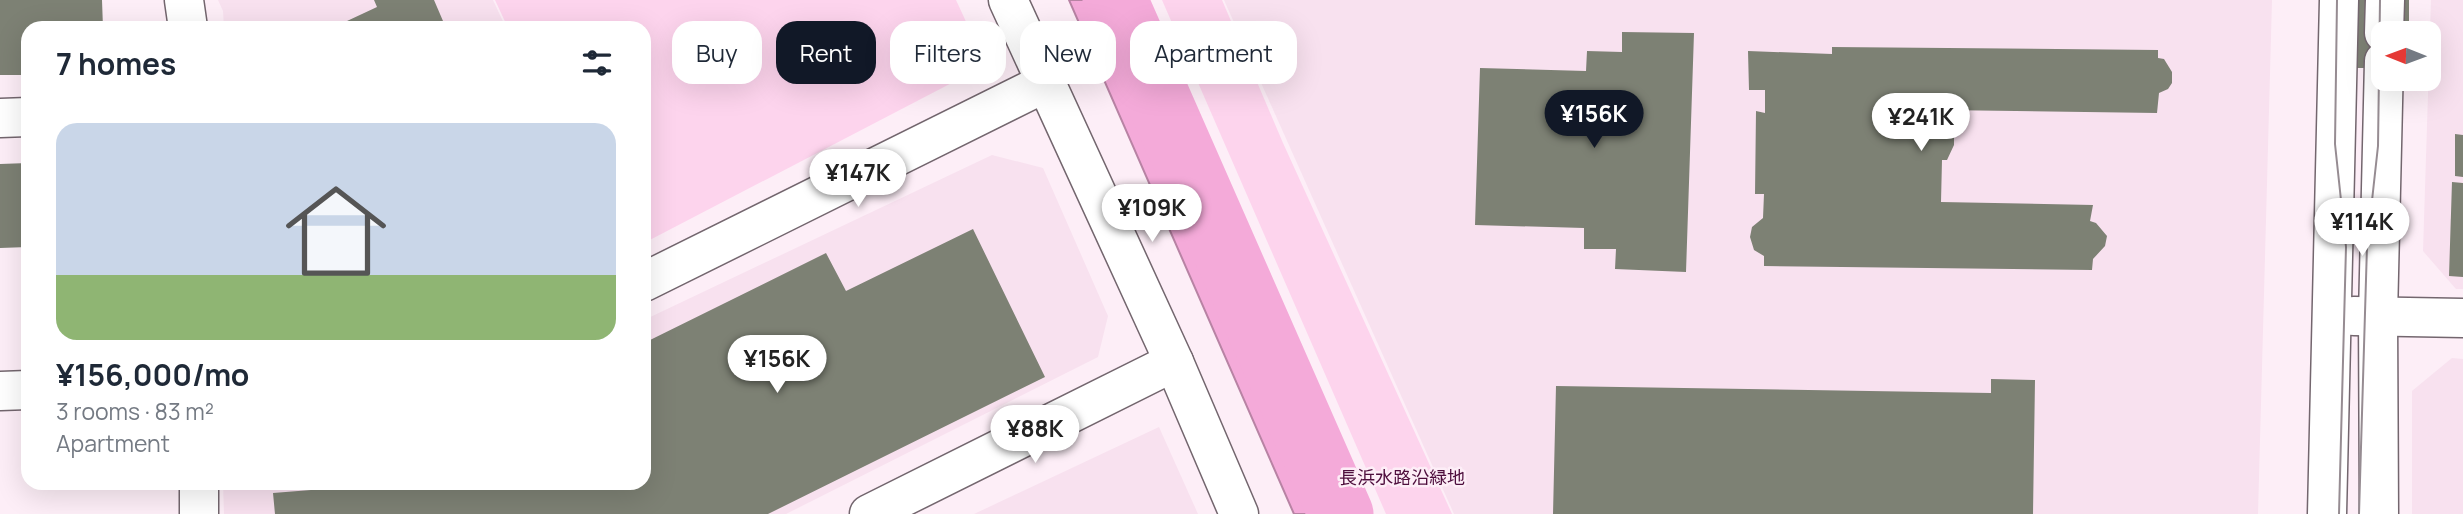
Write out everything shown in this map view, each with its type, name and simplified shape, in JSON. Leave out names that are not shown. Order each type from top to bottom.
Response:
[{"type":"street","points":[[184,0],[187,21]]},
{"type":"street","points":[[1008,0],[1020,27]]},
{"type":"street","points":[[2327,514],[2339,0]]},
{"type":"street","points":[[2384,21],[2385,0]]},
{"type":"street","points":[[651,279],[1043,84]]},
{"type":"street","points":[[1045,84],[1174,362],[1239,514]]},
{"type":"street","points":[[2379,514],[2378,316],[2383,91]]},
{"type":"street","points":[[0,118],[21,117]]},
{"type":"street","points":[[2331,315],[2463,318]]},
{"type":"street","points":[[869,514],[1174,362]]},
{"type":"street","points":[[0,391],[21,390]]},
{"type":"street","points":[[199,490],[200,514]]},
{"type":"shaded area","points":[[218,0],[493,0],[503,21],[224,21]]},
{"type":"shaded area","points":[[1069,0],[1115,0],[1130,34],[1130,84],[1152,84],[1339,514],[1294,514],[1106,84],[1116,84],[1116,21],[1078,21]]},
{"type":"shaded area","points":[[1224,0],[2272,0],[2258,514],[1454,514],[1262,84],[1297,84],[1297,21],[1233,21]]},
{"type":"shaded area","points":[[2431,0],[2463,0],[2463,289],[2456,289],[2423,251],[2428,91],[2441,91],[2441,21],[2430,21]]},
{"type":"shaded area","points":[[992,155],[1043,168],[1108,316],[1098,357],[786,514],[224,514],[223,490],[651,490],[651,317]]},
{"type":"shaded area","points":[[2452,358],[2463,359],[2463,514],[2412,514],[2412,391]]},
{"type":"shaded area","points":[[1159,427],[1198,514],[974,514]]},
{"type":"green space","points":[[495,0],[956,0],[966,21],[890,21],[890,84],[950,84],[651,239],[651,21],[505,21]]},
{"type":"green space","name":"長浜水路沿緑地","points":[[1162,0],[1222,0],[1231,21],[1171,21]]},
{"type":"green space","name":"長浜水路沿緑地","points":[[1199,84],[1258,84],[1452,514],[1386,514]]},
{"type":"building","points":[[0,0],[102,0],[103,21],[21,21],[21,75],[0,75]]},
{"type":"building","points":[[374,0],[434,0],[443,21],[347,21],[377,7]]},
{"type":"building","points":[[2340,0],[2409,0],[2409,21],[2371,21],[2371,68],[2340,68]]},
{"type":"building","points":[[1622,32],[1694,33],[1686,272],[1615,269],[1616,249],[1584,249],[1584,228],[1475,225],[1480,68],[1586,71],[1587,51],[1622,52]]},
{"type":"building","points":[[1832,47],[2158,50],[2158,58],[2164,59],[2172,72],[2172,83],[2168,89],[2159,93],[2157,113],[1942,110],[1950,118],[1954,128],[1954,145],[1947,160],[1942,160],[1941,202],[2093,205],[2090,221],[2096,223],[2107,236],[2105,246],[2093,259],[2092,270],[1764,266],[1764,256],[1754,250],[1750,237],[1752,227],[1763,218],[1764,194],[1755,194],[1756,111],[1765,113],[1765,90],[1749,90],[1748,51],[1832,54]]},
{"type":"building","points":[[2455,134],[2463,135],[2463,177],[2455,176]]},
{"type":"building","points":[[21,163],[21,247],[0,248],[0,164]]},
{"type":"building","points":[[2452,182],[2463,183],[2463,277],[2449,276]]},
{"type":"building","points":[[973,229],[1045,377],[768,514],[275,514],[273,493],[311,490],[651,490],[651,340],[826,253],[846,291]]},
{"type":"building","points":[[1991,379],[2035,380],[2033,514],[1553,514],[1556,386],[1991,393]]},
{"type":"waterway","points":[[1115,0],[1341,514]]},
{"type":"tram line","points":[[2337,0],[2335,144],[2346,247],[2339,514]]},
{"type":"tram line","points":[[2359,514],[2367,246],[2378,146],[2380,0]]}]
